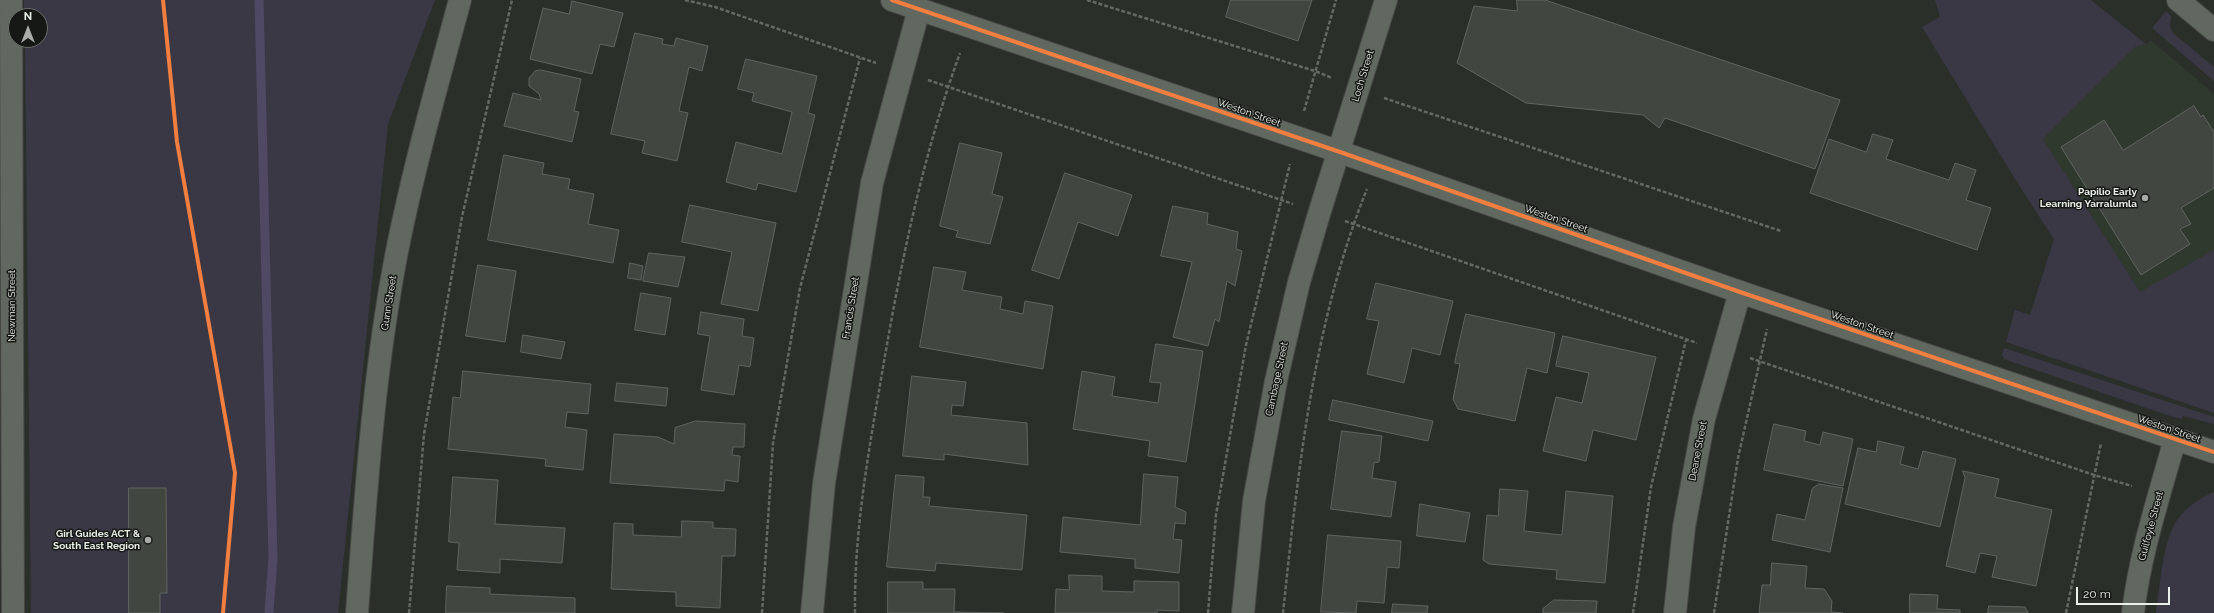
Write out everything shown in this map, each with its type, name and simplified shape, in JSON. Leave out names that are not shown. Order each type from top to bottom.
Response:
[{"type":"street","name":"Newman Street","points":[[11,0],[13,613]]},
{"type":"street","name":"Gunn Street","points":[[357,613],[376,384],[398,246],[427,122],[460,0]]},
{"type":"street","name":"Weston Street","points":[[892,0],[1297,137],[1774,304],[2214,452]]},
{"type":"street","name":"Loch Street","points":[[1340,152],[1386,0]]},
{"type":"street","points":[[2178,0],[2214,30]]},
{"type":"street","name":"Francis Street","points":[[812,613],[824,483],[871,191],[904,71],[919,9]]},
{"type":"street","name":"Cambage Street","points":[[1243,613],[1254,501],[1276,381],[1299,282],[1319,214],[1340,152]]},
{"type":"street","name":"Deane Street","points":[[1675,613],[1686,519],[1704,419],[1740,292]]},
{"type":"street","name":"Guilfoyle Street","points":[[2133,613],[2139,570],[2149,529],[2175,439]]},
{"type":"path","points":[[409,613],[424,434],[462,217],[512,0]]},
{"type":"path","points":[[685,0],[716,7],[860,58],[904,71],[1319,214],[1353,224],[1686,340],[1758,360],[2094,475],[2160,494]]},
{"type":"path","points":[[1088,0],[1315,71],[1358,89],[1781,231]]},
{"type":"path","points":[[1208,613],[1216,515],[1246,345],[1297,137],[1336,0]]},
{"type":"path","points":[[855,613],[854,575],[866,471],[896,288],[919,188],[947,87],[970,26]]},
{"type":"path","points":[[762,613],[774,442],[800,288],[860,58]]},
{"type":"path","points":[[1283,613],[1296,484],[1307,416],[1335,285],[1353,224],[1376,165]]},
{"type":"path","points":[[1714,613],[1733,486],[1758,360],[1774,304]]},
{"type":"path","points":[[1633,613],[1651,487],[1686,340]]},
{"type":"path","points":[[2066,613],[2106,416]]},
{"type":"shaded area","points":[[24,0],[435,0],[388,124],[338,613],[31,613],[25,48],[48,48],[48,8],[24,8]]},
{"type":"shaded area","points":[[1935,0],[2091,0],[2146,44],[2135,47],[2043,139],[2140,292],[2214,250],[2214,413],[2006,342],[2015,310],[2030,315],[2054,239],[1922,27],[1940,17]]},
{"type":"shaded area","points":[[2166,11],[2171,16],[2170,26],[2173,33],[2214,67],[2214,81],[2152,28]]},
{"type":"shaded area","points":[[2151,40],[2214,94],[2214,252],[2140,292],[2043,139],[2135,47],[2146,44]]},
{"type":"shaded area","points":[[2004,348],[2214,417],[2214,424],[2183,416],[2182,419],[2167,415],[2004,359],[2002,355]]},
{"type":"shaded area","points":[[2214,492],[2214,613],[2156,613],[2164,557],[2174,525],[2191,505]]},
{"type":"building","points":[[1231,0],[1312,0],[1298,41],[1226,17]]},
{"type":"building","points":[[1517,0],[1545,0],[1840,100],[1815,169],[1665,118],[1659,128],[1643,115],[1526,103],[1457,63],[1474,6],[1517,11]]},
{"type":"building","points":[[572,1],[623,13],[614,47],[600,44],[592,74],[530,59],[543,8],[569,14]]},
{"type":"building","points":[[635,33],[663,39],[662,44],[674,46],[676,38],[708,46],[702,71],[689,67],[679,111],[688,113],[677,161],[642,153],[645,141],[611,134]]},
{"type":"building","points":[[746,59],[817,76],[808,113],[815,115],[796,192],[758,183],[756,190],[726,182],[736,142],[782,154],[792,112],[752,101],[754,93],[738,89]]},
{"type":"building","points":[[541,70],[581,79],[574,111],[579,112],[572,142],[504,126],[513,93],[541,100],[539,94],[529,86],[529,78],[535,71]]},
{"type":"building","name":"Papilio Early Learning Yarralumla","points":[[2194,106],[2201,117],[2203,115],[2214,132],[2214,188],[2181,208],[2191,224],[2180,229],[2190,244],[2141,275],[2061,147],[2104,120],[2123,150]]},
{"type":"building","points":[[1873,134],[1893,140],[1886,159],[1949,180],[1955,163],[1976,170],[1966,200],[1991,208],[1977,250],[1810,193],[1829,139],[1866,152]]},
{"type":"building","points":[[960,143],[1002,153],[992,194],[1003,197],[990,244],[956,237],[958,231],[940,226]]},
{"type":"building","points":[[504,155],[544,163],[542,174],[570,179],[568,189],[594,194],[588,224],[619,230],[613,263],[488,240]]},
{"type":"building","points":[[1065,173],[1132,195],[1118,236],[1078,222],[1059,279],[1032,270]]},
{"type":"building","points":[[690,205],[776,223],[758,311],[721,304],[732,252],[682,242]]},
{"type":"building","points":[[1173,206],[1208,213],[1207,224],[1238,232],[1236,249],[1242,251],[1235,286],[1227,281],[1219,322],[1215,319],[1208,346],[1173,337],[1192,262],[1161,256]]},
{"type":"building","points":[[649,253],[685,257],[678,287],[643,281]]},
{"type":"building","points":[[630,263],[643,266],[641,280],[628,278]]},
{"type":"building","points":[[478,265],[516,271],[505,342],[466,336]]},
{"type":"building","points":[[934,267],[966,272],[962,290],[1002,297],[1000,309],[1023,314],[1025,301],[1053,306],[1043,369],[920,347]]},
{"type":"building","points":[[1376,283],[1453,301],[1440,355],[1412,348],[1404,383],[1367,374],[1379,321],[1367,319]]},
{"type":"building","points":[[641,293],[671,298],[665,335],[635,330]]},
{"type":"building","points":[[701,312],[744,319],[742,336],[754,338],[750,367],[739,365],[734,395],[701,390],[710,336],[698,334]]},
{"type":"building","points":[[1466,314],[1555,333],[1547,373],[1527,368],[1515,421],[1458,409],[1453,399],[1460,364],[1455,363]]},
{"type":"building","points":[[523,335],[565,342],[561,359],[521,352]]},
{"type":"building","points":[[1563,336],[1656,357],[1636,440],[1593,430],[1586,461],[1543,451],[1556,397],[1582,403],[1589,373],[1556,366]]},
{"type":"building","points":[[1156,344],[1203,351],[1186,462],[1148,456],[1150,441],[1073,429],[1082,371],[1115,377],[1112,396],[1158,403],[1161,383],[1150,382]]},
{"type":"building","points":[[463,371],[591,384],[588,414],[567,412],[565,427],[587,430],[583,470],[545,466],[546,459],[448,449],[453,397],[460,398]]},
{"type":"building","points":[[912,376],[966,382],[963,406],[952,405],[951,415],[1027,423],[1028,465],[944,454],[944,460],[903,456]]},
{"type":"building","points":[[617,383],[668,388],[666,406],[615,401]]},
{"type":"building","points":[[1333,400],[1433,421],[1428,441],[1329,420]]},
{"type":"building","points":[[696,421],[745,424],[744,447],[733,447],[732,455],[740,456],[738,482],[725,480],[724,491],[610,483],[614,434],[658,437],[674,444],[675,428]]},
{"type":"building","points":[[1774,424],[1806,431],[1804,441],[1820,445],[1823,432],[1853,439],[1843,486],[1764,470]]},
{"type":"building","points":[[1342,431],[1382,436],[1379,462],[1374,463],[1372,478],[1396,482],[1391,517],[1331,509]]},
{"type":"building","points":[[1878,441],[1904,447],[1900,464],[1918,469],[1923,451],[1956,459],[1940,527],[1845,504],[1858,448],[1876,452]]},
{"type":"building","points":[[1963,471],[1999,479],[1995,497],[2052,510],[2036,586],[1992,577],[1997,556],[1980,553],[1975,573],[1946,566],[1965,478]]},
{"type":"building","points":[[1144,474],[1178,477],[1175,507],[1186,512],[1185,524],[1175,523],[1173,539],[1182,540],[1179,573],[1135,568],[1135,559],[1060,552],[1063,517],[1140,525]]},
{"type":"building","points":[[896,475],[924,477],[923,497],[930,497],[929,506],[1027,515],[1022,570],[936,563],[935,571],[887,567]]},
{"type":"building","points":[[453,477],[498,480],[495,524],[565,528],[562,563],[500,559],[500,573],[457,570],[459,543],[449,542]]},
{"type":"building","points":[[1819,484],[1843,488],[1830,552],[1772,540],[1777,514],[1805,520],[1812,489]]},
{"type":"building","name":"Girl Guides ACT & South East Region","points":[[129,488],[166,488],[167,593],[160,593],[160,613],[129,613]]},
{"type":"building","points":[[1500,489],[1528,491],[1524,531],[1562,535],[1566,491],[1613,496],[1605,583],[1556,579],[1557,570],[1489,564],[1483,560],[1487,515],[1498,516]]},
{"type":"building","points":[[1420,504],[1470,513],[1465,542],[1417,536]]},
{"type":"building","points":[[682,521],[713,522],[713,528],[736,529],[735,556],[722,556],[720,608],[676,606],[676,592],[611,589],[614,523],[633,524],[633,535],[681,537]]},
{"type":"building","points":[[1328,535],[1401,541],[1399,568],[1387,567],[1384,603],[1357,601],[1356,613],[1321,612]]},
{"type":"building","points":[[1772,563],[1807,566],[1805,588],[1824,589],[1832,601],[1831,612],[1843,613],[1759,613],[1762,585],[1770,585]]},
{"type":"building","points":[[1069,575],[1102,576],[1102,591],[1134,592],[1134,581],[1179,582],[1179,611],[1157,610],[1157,613],[1055,613],[1056,589],[1069,590]]},
{"type":"building","points":[[888,582],[923,582],[923,589],[955,589],[954,612],[1004,613],[888,613]]},
{"type":"building","points":[[447,586],[490,588],[490,594],[575,598],[575,613],[446,613]]},
{"type":"building","points":[[1910,594],[1938,595],[1937,609],[1960,610],[1960,613],[1910,613]]},
{"type":"building","points":[[1554,600],[1597,601],[1596,613],[1543,613],[1543,609]]},
{"type":"building","points":[[1393,604],[1428,606],[1427,613],[1392,613]]},
{"type":"building","points":[[1989,606],[2025,607],[2028,613],[1988,613]]},
{"type":"waterway","points":[[259,0],[273,558],[269,613]]},
{"type":"cycle path","points":[[163,0],[177,142],[235,473],[223,613]]},
{"type":"cycle path","points":[[892,0],[1340,152],[1740,292],[2214,452]]},
{"type":"place","name":"Papilio Early Learning Yarralumla","points":[[2145,198]]},
{"type":"place","name":"Girl Guides ACT & South East Region","points":[[148,540]]}]
